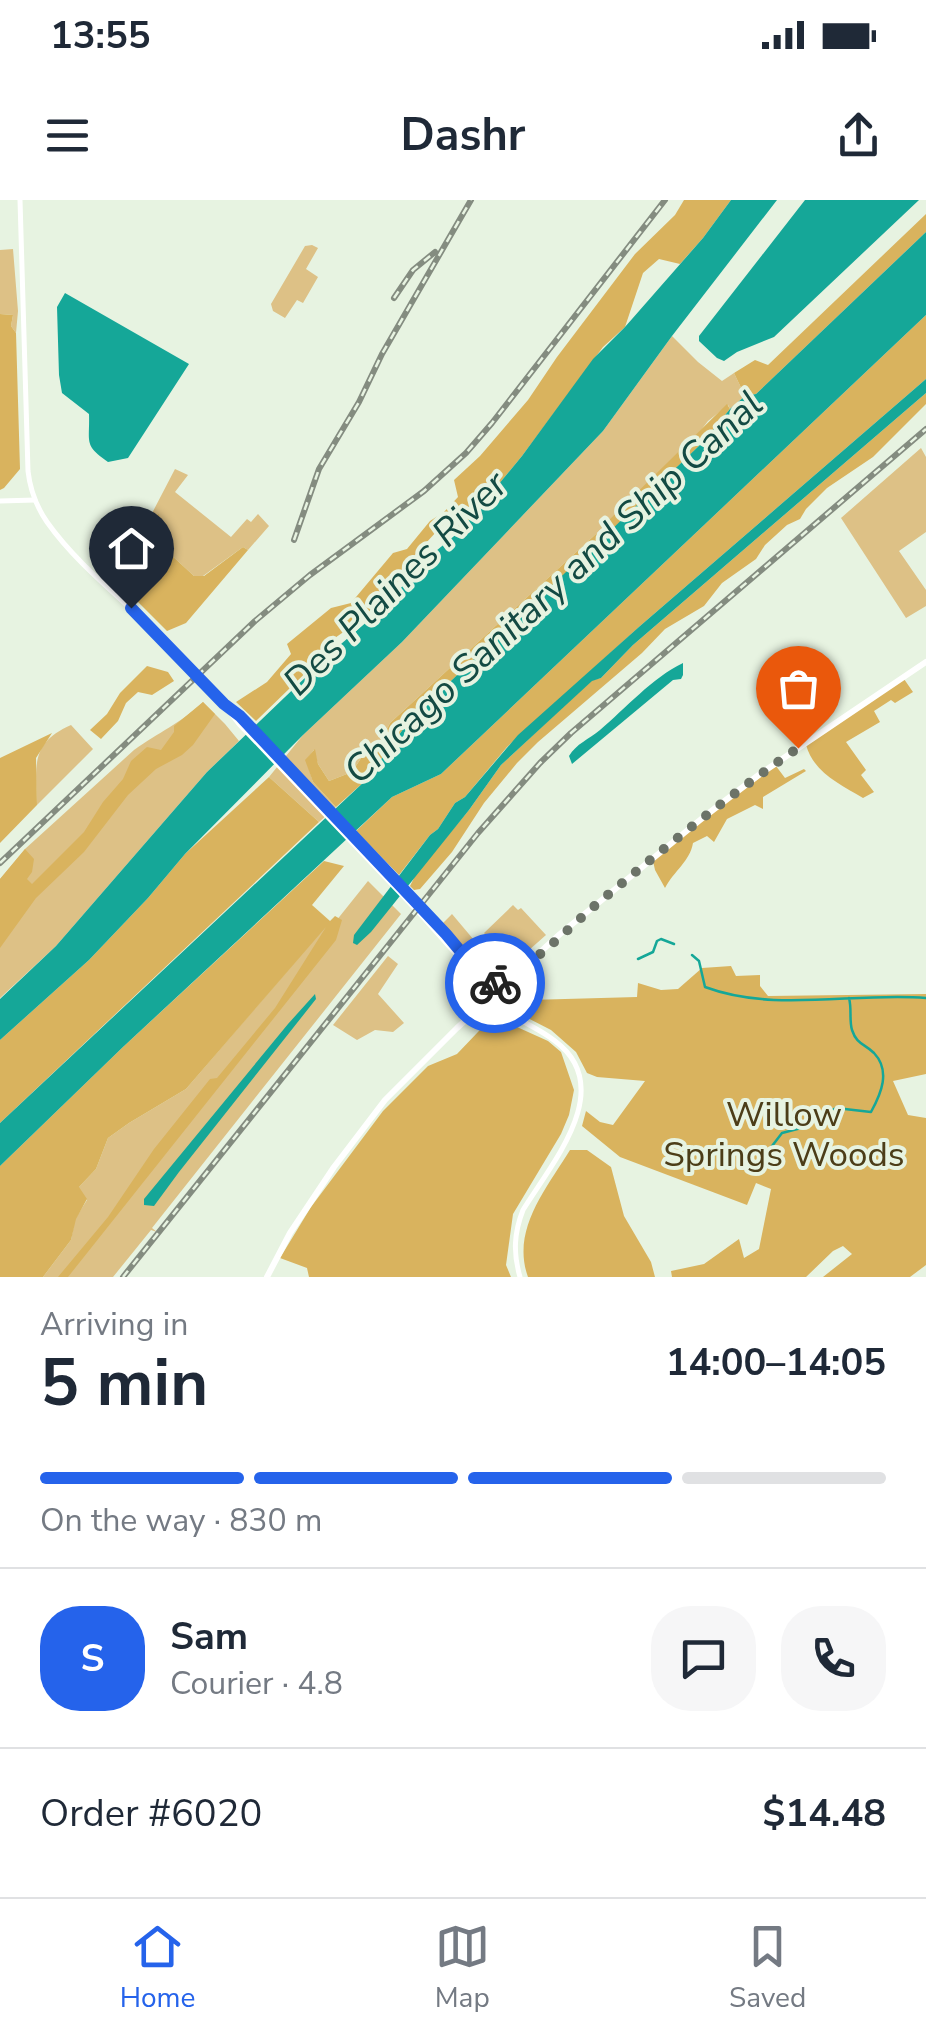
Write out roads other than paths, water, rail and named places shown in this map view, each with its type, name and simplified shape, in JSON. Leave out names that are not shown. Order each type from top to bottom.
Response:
[{"type":"main road","points":[[20,200],[30,484],[44,517],[64,543],[163,640],[482,977],[493,995]]},
{"type":"main road","points":[[0,501],[35,500]]},
{"type":"main road","points":[[268,1277],[311,1200],[385,1100],[493,995],[618,886],[760,774],[926,662]]},
{"type":"main road","points":[[443,936],[509,1014],[562,1048],[574,1064],[581,1088],[575,1127],[518,1222],[515,1254],[520,1277]]},
{"type":"main road","points":[[482,977],[494,983],[521,970]]},
{"type":"water","points":[[731,200],[777,200],[603,431],[402,642],[185,854],[89,960],[0,1040],[0,999],[56,946],[207,772],[459,532],[522,456],[593,359],[703,238]]},
{"type":"water","points":[[805,200],[919,200],[774,337],[724,361],[717,358],[699,341],[699,336]]},
{"type":"water","name":"Chicago Sanitary and Ship Canal","points":[[926,232],[926,315],[441,774],[392,797],[0,1166],[0,1123],[366,780],[404,728],[434,697],[604,536],[608,539],[609,532],[703,442],[730,409],[745,396],[756,394]]},
{"type":"water","points":[[65,293],[189,364],[128,458],[108,462],[95,451],[90,442],[89,414],[62,393],[57,307]]},
{"type":"water","points":[[926,379],[926,393],[633,645],[501,765],[371,932],[357,945],[353,943],[354,935],[455,803],[465,797],[518,735]]},
{"type":"water","points":[[683,663],[681,679],[673,680],[572,764],[569,756],[575,748],[650,685]]},
{"type":"water","points":[[315,994],[316,999],[154,1206],[144,1205],[144,1199]]},
{"type":"waterway","points":[[638,959],[653,952],[661,939],[674,944]]},
{"type":"waterway","points":[[692,955],[699,961],[705,987],[732,995],[786,1000],[926,998]]},
{"type":"waterway","points":[[756,1167],[782,1133],[805,1127],[836,1108],[871,1112],[881,1090],[882,1067],[874,1053],[854,1035],[849,998]]},
{"type":"railway","points":[[294,540],[319,469],[471,200]]},
{"type":"railway","points":[[0,863],[255,621],[424,491],[466,453],[665,200]]},
{"type":"railway","points":[[394,298],[413,270],[435,252]]},
{"type":"railway","points":[[123,1277],[478,833],[540,763],[926,429]]},
{"type":"water label","name":"Des Plaines River","points":[[395,583]]},
{"type":"park label","name":"Willow Springs Woods","points":[[784,1134]]}]
